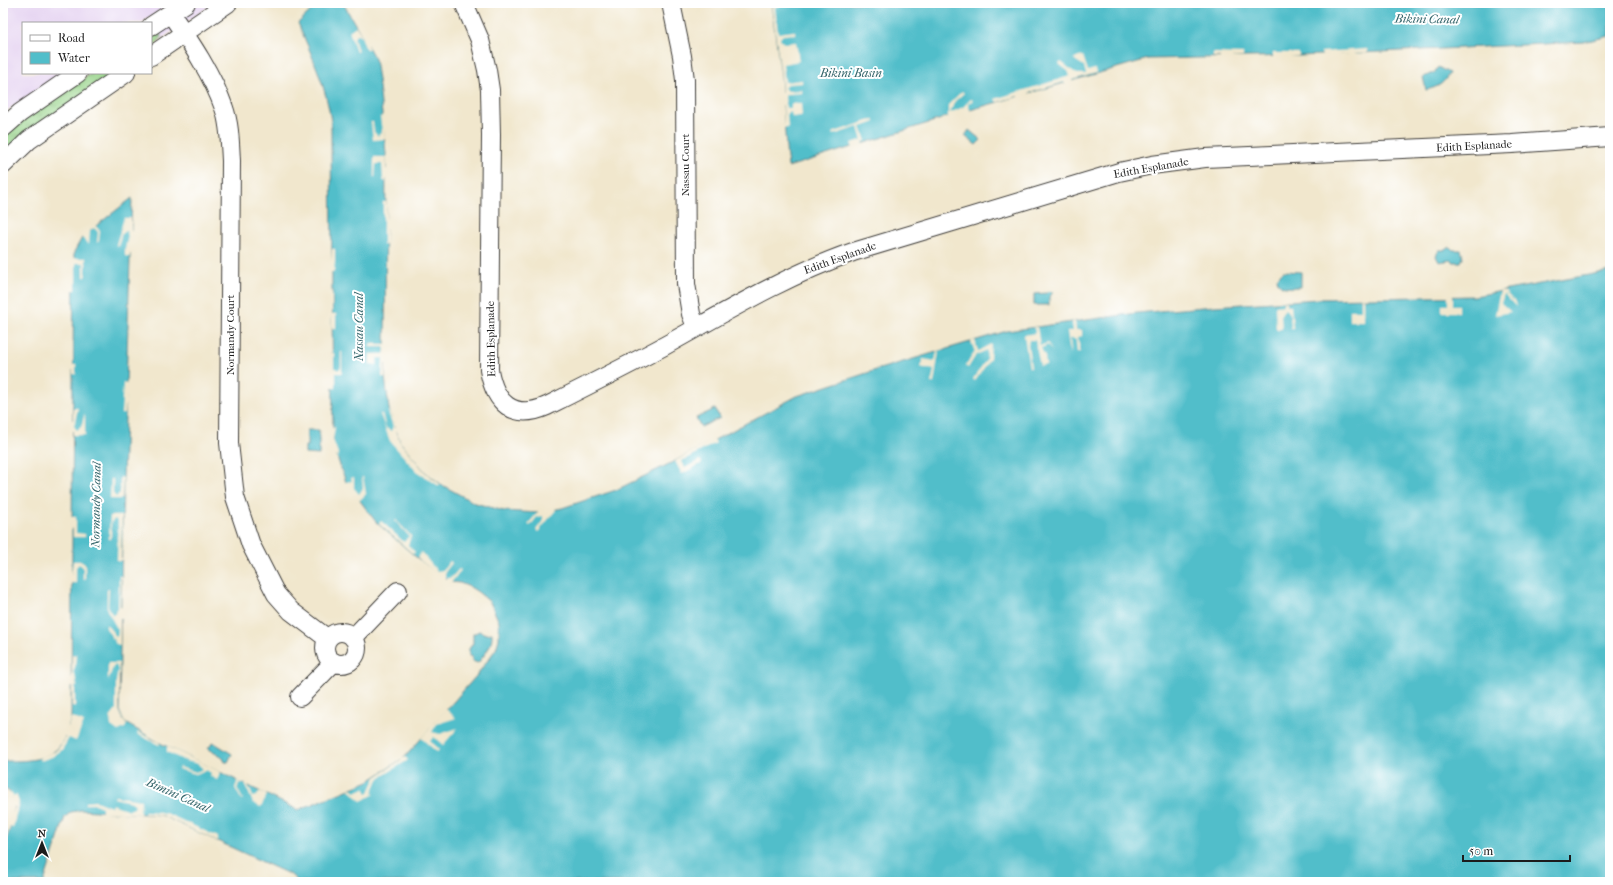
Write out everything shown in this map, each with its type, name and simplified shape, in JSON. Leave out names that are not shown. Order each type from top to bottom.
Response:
[{"type":"street","points":[[152,25],[186,3]]},
{"type":"street","points":[[152,55],[228,3]]},
{"type":"street","name":"Edith Esplanade","points":[[464,3],[472,20],[484,54],[490,90],[489,370],[492,384],[500,400],[505,405],[516,411],[529,412],[541,409],[788,278],[822,263],[853,252],[1116,173],[1152,165],[1180,169],[1610,137]]},
{"type":"street","name":"Nassau Court","points":[[670,3],[682,56],[685,80],[686,284],[691,314],[696,327]]},
{"type":"street","name":"Normandy Court","points":[[171,14],[195,49],[218,95],[224,108],[229,133],[231,161],[229,443],[235,497],[252,545],[276,594],[291,611],[328,639]]},
{"type":"street","points":[[3,123],[77,74]]},
{"type":"street","points":[[3,165],[29,140],[125,74]]},
{"type":"street","points":[[3,128],[20,113]]},
{"type":"street","points":[[353,638],[398,591]]},
{"type":"street","points":[[336,632],[347,633],[353,638],[357,646],[354,656],[345,663],[334,662],[326,654],[325,644],[336,632]]},
{"type":"street","points":[[300,697],[334,662]]},
{"type":"shaded area","points":[[3,3],[172,3],[143,22],[22,22],[22,74],[62,74],[3,113]]},
{"type":"shaded area","points":[[200,3],[214,3],[152,45],[152,35]]},
{"type":"green space","points":[[155,32],[160,34],[161,38],[152,49],[152,34]]},
{"type":"green space","points":[[90,74],[116,74],[3,156],[3,136],[58,95]]},
{"type":"water","points":[[319,3],[343,3],[375,59],[386,154],[385,377],[389,409],[400,442],[425,472],[442,485],[475,503],[504,511],[539,513],[562,508],[616,490],[675,461],[797,396],[876,370],[1007,331],[1137,313],[1214,306],[1318,299],[1475,296],[1610,271],[1610,882],[299,882],[291,875],[161,815],[81,810],[71,812],[65,817],[44,882],[3,882],[3,850],[14,816],[15,807],[14,799],[10,793],[3,788],[3,761],[36,759],[52,753],[63,741],[71,717],[74,252],[83,236],[132,198],[123,480],[119,710],[123,720],[127,724],[160,743],[298,810],[369,781],[405,757],[477,675],[496,649],[499,639],[499,622],[490,602],[470,587],[460,583],[450,582],[417,558],[376,522],[346,482],[333,446],[331,121],[322,83],[298,23]]},
{"type":"water","name":"Bikini Basin","points":[[771,3],[1610,3],[1610,36],[1583,42],[1299,56],[1148,59],[970,110],[788,167],[781,75]]},
{"type":"water","points":[[1438,67],[1449,73],[1447,77],[1434,88],[1426,90],[1423,77],[1434,73]]},
{"type":"water","points":[[969,130],[981,140],[976,145],[965,136]]},
{"type":"water","points":[[1450,247],[1453,250],[1461,250],[1463,257],[1461,262],[1454,262],[1451,260],[1439,262],[1436,256],[1439,250],[1446,250]]},
{"type":"water","points":[[1283,271],[1301,272],[1301,287],[1286,287],[1280,284],[1277,278]]},
{"type":"water","points":[[1049,291],[1052,292],[1052,294],[1049,297],[1049,305],[1034,305],[1034,294],[1047,293]]},
{"type":"water","points":[[715,409],[720,418],[701,427],[696,418]]},
{"type":"water","points":[[307,430],[319,430],[319,455],[305,454],[305,446],[307,446]]},
{"type":"water","points":[[479,631],[486,634],[492,633],[492,637],[488,649],[478,663],[472,661],[472,657],[469,656],[469,649],[473,643],[473,634]]},
{"type":"water","points":[[213,742],[232,754],[228,762],[225,762],[223,758],[208,749]]},
{"type":"pier","points":[[771,3],[774,3],[774,5],[790,3],[790,5],[775,7],[778,33],[795,31],[795,34],[783,35],[780,38],[784,43],[796,42],[799,61],[783,64],[785,82],[802,80],[802,83],[788,84],[784,88],[788,91],[801,90],[802,93],[788,94],[785,96],[786,108],[791,108],[791,104],[801,103],[802,116],[792,117],[791,112],[787,113],[788,128],[784,128],[783,105],[781,105],[780,93],[782,93],[781,75]]},
{"type":"pier","points":[[356,26],[363,37],[365,36],[369,44],[367,45],[369,48],[366,50],[361,36],[356,34],[354,39],[358,51],[356,51],[349,31]]},
{"type":"pier","points":[[1367,49],[1367,53],[1322,56],[1321,52]]},
{"type":"pier","points":[[1213,53],[1243,54],[1243,57],[1220,59],[1220,57],[1213,57]]},
{"type":"pier","points":[[1273,53],[1299,53],[1299,56],[1273,59]]},
{"type":"pier","points":[[1083,56],[1088,71],[1095,69],[1096,73],[1072,80],[1072,82],[1065,84],[1064,82],[1029,93],[1029,95],[1019,98],[1018,96],[997,102],[995,99],[1070,76],[1068,71],[1059,64],[1061,62],[1077,74],[1086,74],[1084,66],[1073,59]]},
{"type":"pier","points":[[962,91],[964,93],[955,101],[950,113],[963,107],[971,99],[973,100],[968,104],[971,112],[942,121],[941,119],[948,117],[948,105]]},
{"type":"pier","points":[[384,116],[385,139],[373,140],[371,122],[373,122],[374,132],[378,136],[382,131],[380,117]]},
{"type":"pier","points":[[874,119],[875,122],[861,127],[866,141],[863,142],[864,144],[853,148],[851,143],[862,140],[858,127],[833,135],[832,133]]},
{"type":"pier","points":[[374,157],[386,157],[388,179],[386,179],[386,182],[383,180],[382,164],[376,164],[374,177]]},
{"type":"pier","points":[[383,202],[386,202],[386,218],[388,218],[388,228],[386,228],[386,245],[383,245]]},
{"type":"pier","points":[[124,218],[131,218],[131,230],[133,230],[132,254],[130,254],[130,257],[125,256],[128,236],[126,231],[121,235],[118,247],[116,245]]},
{"type":"pier","points":[[94,224],[100,231],[99,241],[97,243],[98,232],[94,228],[90,231],[88,244],[80,236]]},
{"type":"pier","points":[[332,249],[335,249],[335,262],[334,272],[330,272]]},
{"type":"pier","points":[[73,258],[86,258],[86,277],[84,277],[84,263],[76,263],[76,290],[73,290]]},
{"type":"pier","points":[[1500,291],[1504,291],[1515,302],[1516,307],[1504,294],[1501,303],[1511,312],[1495,315]]},
{"type":"pier","points":[[330,292],[332,292],[332,314],[336,314],[336,328],[332,328],[332,317],[330,317]]},
{"type":"pier","points":[[1448,296],[1453,296],[1453,305],[1459,305],[1459,312],[1442,312],[1442,305],[1448,305]]},
{"type":"pier","points":[[1361,298],[1363,298],[1364,321],[1350,321],[1350,310],[1361,310]]},
{"type":"pier","points":[[1286,301],[1286,305],[1291,305],[1293,328],[1291,328],[1290,313],[1285,309],[1281,314],[1282,329],[1276,329],[1275,306],[1283,305],[1283,302]]},
{"type":"pier","points":[[1075,321],[1076,330],[1082,330],[1082,336],[1078,337],[1080,352],[1077,352],[1076,340],[1072,338],[1070,340],[1070,353],[1067,331],[1073,331],[1072,322]]},
{"type":"pier","points":[[1034,327],[1037,327],[1040,346],[1048,343],[1053,353],[1048,345],[1041,348],[1045,357],[1046,365],[1040,366],[1035,340],[1029,340],[1028,345],[1031,367],[1029,367],[1024,335],[1035,333]]},
{"type":"pier","points":[[975,340],[978,351],[991,344],[990,359],[975,381],[973,379],[986,360],[987,350],[976,355],[968,368],[965,366],[975,352],[971,341]]},
{"type":"pier","points":[[71,342],[73,342],[73,365],[76,365],[76,374],[73,374],[73,370],[71,370]]},
{"type":"pier","points":[[370,344],[387,344],[387,364],[385,364],[385,377],[382,377],[383,358],[377,358],[377,365],[370,364],[370,354],[384,354],[384,347],[370,347]]},
{"type":"pier","points":[[939,351],[934,383],[931,383],[934,370],[920,367],[923,359],[935,361],[937,352]]},
{"type":"pier","points":[[341,352],[342,373],[336,373],[336,388],[332,388],[330,387],[330,374],[332,374],[332,353],[334,353],[334,367],[338,370],[341,367]]},
{"type":"pier","points":[[123,383],[128,384],[125,414],[121,414]]},
{"type":"pier","points":[[73,408],[78,408],[74,426],[77,430],[81,427],[85,413],[85,435],[73,435],[73,431],[71,431]]},
{"type":"pier","points":[[390,411],[400,442],[425,472],[440,484],[439,486],[416,471],[390,441],[380,414],[382,414],[386,428],[391,431],[393,426],[388,412]]},
{"type":"pier","points":[[335,427],[333,440],[339,456],[335,457],[331,446],[330,429]]},
{"type":"pier","points":[[714,439],[716,443],[682,461],[685,468],[700,460],[702,463],[682,474],[675,461]]},
{"type":"pier","points":[[120,477],[123,478],[122,499],[110,499],[111,479],[113,479],[113,493],[116,497],[120,493]]},
{"type":"pier","points":[[354,477],[354,488],[359,494],[363,488],[363,477],[366,494],[359,501],[346,484],[346,482],[352,481],[351,478]]},
{"type":"pier","points":[[554,508],[556,510],[538,532],[536,530],[543,521],[543,516],[537,517],[530,526],[528,524],[539,511]]},
{"type":"pier","points":[[110,516],[122,516],[121,561],[117,561],[118,522],[115,519],[111,522],[111,539],[109,539]]},
{"type":"pier","points":[[71,517],[76,517],[76,533],[85,534],[85,537],[73,537]]},
{"type":"pier","points":[[396,520],[411,536],[408,545],[415,552],[413,554],[379,524],[381,521],[404,542],[409,536],[395,521]]},
{"type":"pier","points":[[421,552],[437,571],[443,570],[450,561],[452,563],[445,572],[445,579],[452,577],[459,569],[461,570],[450,584],[417,558]]},
{"type":"pier","points":[[73,561],[80,561],[85,564],[85,580],[83,580],[83,567],[79,564],[76,567],[76,583],[70,583]]},
{"type":"pier","points":[[119,576],[121,576],[120,606],[122,607],[122,618],[120,618],[120,645],[116,644],[106,628],[106,624],[117,636],[118,630],[107,610],[107,589],[109,589],[108,608],[113,615],[118,608]]},
{"type":"pier","points":[[72,655],[76,655],[73,673],[75,674],[77,687],[75,687],[75,707],[72,707],[72,686],[70,686],[70,677],[72,677]]},
{"type":"pier","points":[[108,663],[119,663],[119,710],[123,720],[127,724],[125,728],[118,731],[111,726],[110,718],[116,710],[116,681],[118,670],[116,665],[113,667],[108,681]]},
{"type":"pier","points":[[446,709],[456,718],[437,724],[432,732],[440,734],[458,728],[443,745],[434,737],[430,741],[439,750],[437,752],[421,738]]},
{"type":"pier","points":[[71,717],[84,722],[76,741],[69,738],[62,750],[52,757],[40,761],[39,758],[56,751],[63,742],[65,737],[63,736]]},
{"type":"pier","points":[[138,732],[160,743],[159,745],[137,734]]},
{"type":"pier","points":[[167,746],[221,772],[217,780],[210,776],[211,773],[206,770],[196,774],[178,769],[179,767],[196,772],[203,769],[198,764],[183,760],[167,752]]},
{"type":"pier","points":[[405,757],[408,760],[378,779],[372,793],[375,794],[361,801],[349,789],[352,788],[355,792],[364,788],[367,793],[369,792],[376,777]]},
{"type":"pier","points":[[238,780],[245,784],[240,783],[237,788],[243,800],[235,788]]},
{"type":"pier","points":[[245,784],[248,785],[253,797],[257,796],[260,791],[267,795],[261,807],[253,803]]},
{"type":"pier","points":[[11,792],[14,796],[16,794],[19,802],[13,828],[10,827],[3,851],[3,844],[15,807],[13,806],[13,798],[9,794]]},
{"type":"pier","points":[[115,796],[141,800],[140,814],[102,812],[102,807],[95,804],[85,804],[85,802],[96,801],[111,807],[112,804],[129,810],[134,808],[135,805],[132,802],[114,798]]},
{"type":"pier","points":[[145,811],[168,814],[218,837],[217,841],[161,815],[144,814]]},
{"type":"water label","name":"Bikini Canal","points":[[1427,19]]},
{"type":"water label","name":"Nassau Canal","points":[[359,327]]},
{"type":"water label","name":"Normandy Canal","points":[[96,505]]},
{"type":"water label","name":"Bimini Canal","points":[[178,795]]}]
